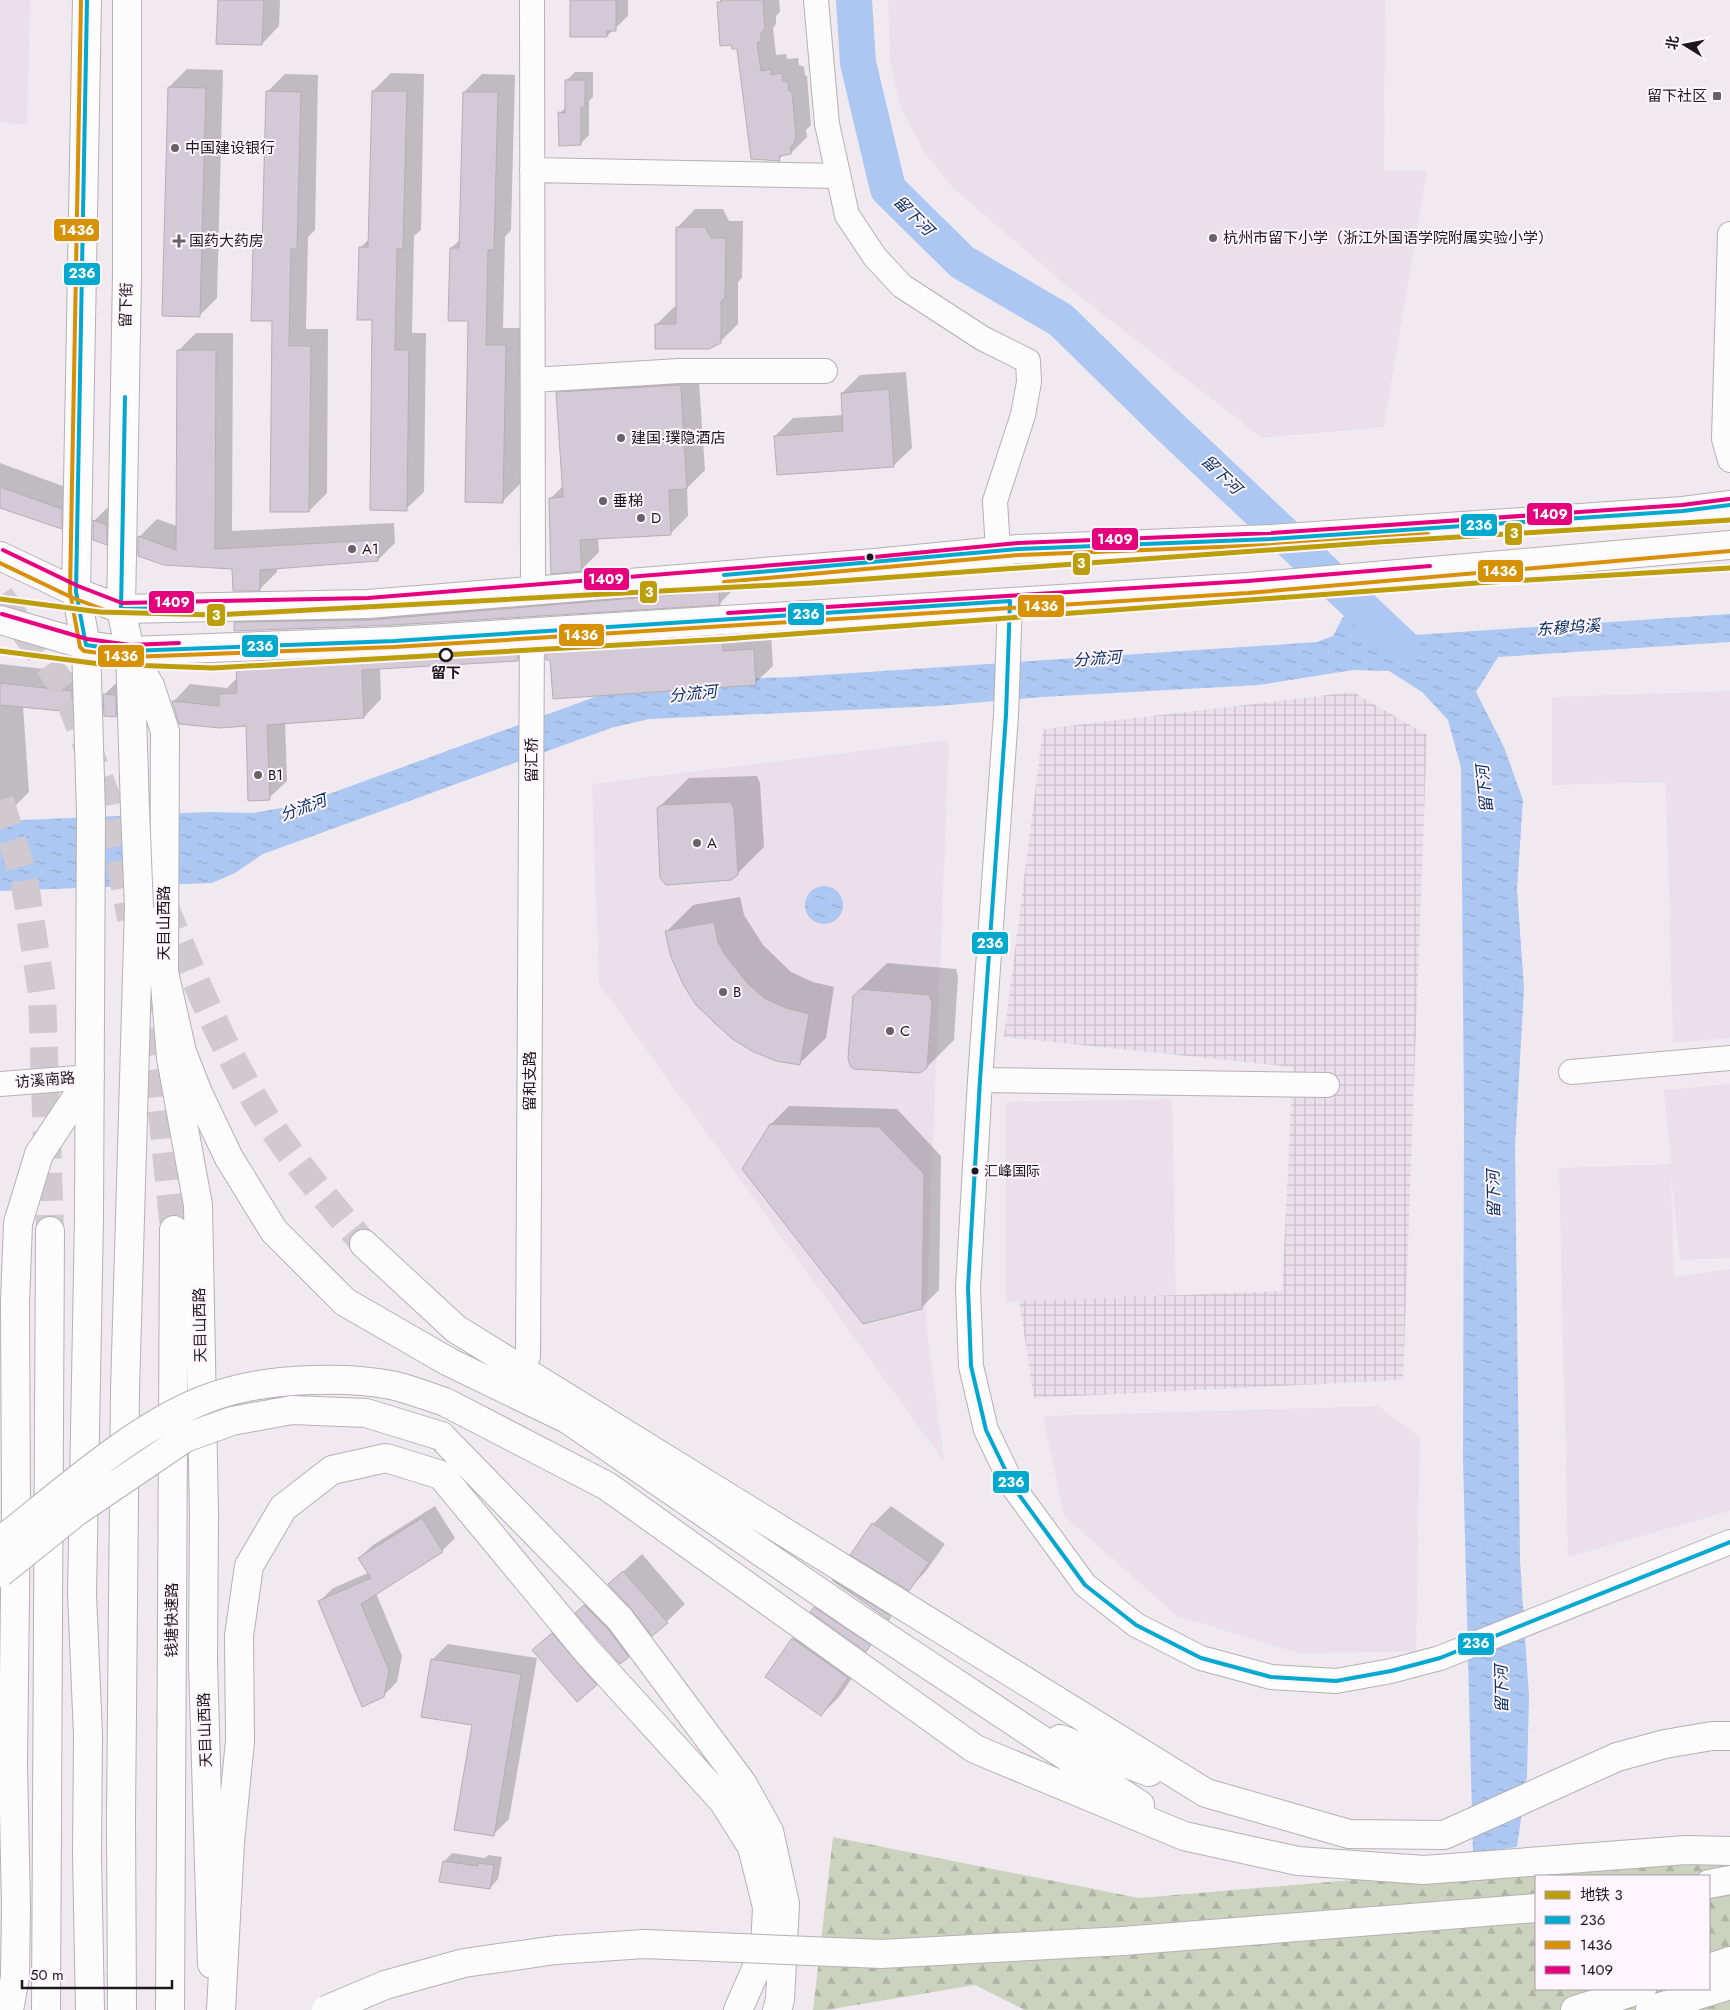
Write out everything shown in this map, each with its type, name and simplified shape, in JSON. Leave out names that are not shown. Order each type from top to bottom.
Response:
[{"type":"main road","points":[[87,0],[76,592],[86,645],[91,812],[90,1077],[82,1594],[88,1735],[86,1854],[90,2010]]},
{"type":"main road","name":"留下街","points":[[121,609],[126,275],[127,0]]},
{"type":"main road","points":[[0,556],[76,592],[121,609],[368,604],[875,563],[998,551],[1304,537],[1683,511],[1730,504]]},
{"type":"main road","points":[[0,620],[86,645],[130,651],[394,641],[1316,582],[1730,545]]},
{"type":"main road","name":"天目山西路","points":[[121,609],[130,651],[135,809],[164,972],[171,1058],[198,1204],[204,1513],[203,1663],[212,1913],[212,2010]]},
{"type":"main road","name":"天目山西路","points":[[122,2010],[121,1817],[125,1390],[152,905],[164,802],[165,731],[150,686],[130,651]]},
{"type":"main road","points":[[164,972],[182,1052],[198,1093],[229,1158],[274,1231],[345,1302],[449,1362],[567,1419],[856,1617],[1187,1837]]},
{"type":"main road","points":[[8,2010],[14,1977],[16,1906],[13,1765],[16,1510],[15,1302],[18,1222],[39,1154],[90,1077]]},
{"type":"main road","name":"钱塘快速路","points":[[170,2010],[174,1230]]},
{"type":"main road","points":[[46,2010],[50,1231]]},
{"type":"main road","points":[[364,1244],[456,1329],[1206,1793]]},
{"type":"main road","points":[[0,1541],[116,1451],[156,1424],[201,1401],[242,1388],[282,1381],[335,1379],[391,1385],[445,1402],[607,1486],[975,1749],[1187,1837],[1298,1862],[1424,1870],[1686,1850],[1730,1851]]},
{"type":"main road","points":[[0,1573],[76,1512],[185,1438],[232,1421],[292,1410],[366,1413],[441,1436],[620,1619],[742,1783],[769,1831],[786,1904],[783,1959],[777,2010]]},
{"type":"main road","points":[[221,2010],[230,1842],[240,1741],[239,1636],[249,1566],[283,1508],[332,1470],[386,1458],[441,1474],[586,1650],[723,1801],[752,1848],[767,1907],[765,1950],[738,2010]]},
{"type":"main road","points":[[1018,1723],[1206,1793],[1348,1834],[1444,1835],[1617,1757],[1665,1744],[1712,1736],[1730,1736]]},
{"type":"main road","points":[[72,2010],[88,1735]]},
{"type":"main road","points":[[18,2010],[32,1948],[47,1793]]},
{"type":"main road","points":[[1710,1884],[1730,1880]]},
{"type":"main road","points":[[326,2010],[385,1985],[464,1962],[556,1950],[644,1944],[881,1954],[1123,1942],[1535,1908]]},
{"type":"main road","name":"天目山西路","points":[[122,1947],[128,2010]]},
{"type":"main road","points":[[1710,1968],[1730,1961]]},
{"type":"main road","points":[[1650,2010],[1730,1985]]},
{"type":"main road","points":[[1575,2010],[1639,1990]]},
{"type":"main road","points":[[1690,2010],[1730,1994]]},
{"type":"street","points":[[532,0],[533,591]]},
{"type":"street","points":[[816,0],[827,124],[847,215],[875,257],[902,286],[982,338],[1028,361],[1029,382],[1023,415],[995,501],[998,551]]},
{"type":"street","points":[[532,170],[838,176]]},
{"type":"street","points":[[1730,234],[1724,439],[1730,460]]},
{"type":"street","points":[[533,380],[679,371],[825,371]]},
{"type":"street","points":[[1010,601],[1006,715],[980,1080],[968,1288],[971,1366],[986,1430],[1014,1488],[1085,1585],[1136,1625],[1201,1658],[1271,1677],[1336,1681],[1391,1671],[1440,1658],[1556,1614],[1730,1542]]},
{"type":"street","name":"留汇桥","points":[[532,631],[532,806]]},
{"type":"street","name":"留和支路","points":[[528,1356],[532,806]]},
{"type":"street","points":[[1571,1072],[1730,1058]]},
{"type":"street","name":"访溪南路","points":[[0,1084],[90,1077]]},
{"type":"street","points":[[980,1080],[1327,1085]]},
{"type":"shaded area","points":[[0,0],[30,0],[27,125],[0,122]]},
{"type":"shaded area","name":"杭州市留下小学（浙江外国语学院附属实验小学）","points":[[888,0],[1385,0],[1384,171],[1427,171],[1384,427],[1262,438],[1070,289],[951,186],[925,153],[901,109],[890,61]]},
{"type":"shaded area","points":[[1730,691],[1730,1038],[1673,1043],[1666,782],[1552,785],[1552,697]]},
{"type":"shaded area","points":[[1353,692],[1427,735],[1403,1380],[1034,1398],[1019,1301],[1282,1291],[1293,1067],[1004,1037],[1043,729]]},
{"type":"shaded area","points":[[949,740],[926,1321],[944,1462],[599,984],[592,784]]},
{"type":"shaded area","points":[[1730,1084],[1730,1258],[1680,1260],[1671,1174],[1674,1277],[1730,1269],[1730,1511],[1568,1557],[1559,1168],[1671,1164],[1664,1090]]},
{"type":"shaded area","points":[[1172,1099],[1176,1298],[1006,1302],[1006,1102]]},
{"type":"shaded area","points":[[1378,1406],[1420,1437],[1416,1652],[1298,1653],[1177,1616],[1064,1516],[1043,1416]]},
{"type":"green space","points":[[833,1837],[1139,1898],[1730,1848],[1730,2010],[1025,2010],[975,1985],[826,2010],[813,2010]]},
{"type":"water","points":[[1381,611],[1414,635],[1730,614],[1730,642],[1498,657],[1476,692],[1504,747],[1523,800],[1517,889],[1524,989],[1515,1147],[1520,1561],[1529,1696],[1527,1776],[1517,1847],[1473,1853],[1463,1460],[1464,1114],[1461,768],[1448,720],[1422,692],[1389,671],[1353,670],[1259,685],[1042,697],[938,706],[649,719],[611,728],[263,854],[235,873],[212,883],[0,891],[0,821],[208,812],[253,813],[299,805],[622,687],[672,681],[792,677],[1317,642],[1333,636],[1343,617]]},
{"type":"water","points":[[824,886],[838,891],[843,905],[838,919],[824,924],[810,919],[805,905],[810,891]]},
{"type":"building","points":[[218,0],[264,0],[262,45],[216,44]]},
{"type":"building","points":[[570,0],[616,0],[616,31],[607,31],[607,37],[570,37]]},
{"type":"building","points":[[721,0],[763,0],[765,29],[761,33],[761,41],[757,43],[761,71],[771,69],[771,75],[782,73],[783,81],[788,82],[789,91],[792,92],[796,133],[795,142],[791,147],[791,154],[779,156],[780,161],[751,159],[737,49],[732,49],[731,45],[720,46],[717,2],[721,2]]},
{"type":"building","points":[[565,80],[585,80],[585,107],[581,107],[581,145],[559,146],[558,112],[565,113]]},
{"type":"building","points":[[168,87],[206,88],[200,317],[162,316]]},
{"type":"building","points":[[266,91],[301,92],[297,249],[291,249],[289,346],[311,346],[309,512],[270,512],[272,321],[251,321],[253,248],[262,248]]},
{"type":"building","points":[[372,91],[407,91],[403,249],[397,249],[395,350],[409,350],[407,511],[370,510],[372,320],[357,320],[359,247],[368,247]]},
{"type":"building","points":[[463,92],[498,92],[494,250],[488,250],[486,345],[506,345],[503,503],[465,502],[468,321],[448,321],[450,248],[459,248]]},
{"type":"building","points":[[676,227],[705,227],[711,238],[726,238],[725,297],[721,301],[721,343],[709,349],[655,349],[655,324],[676,324]]},
{"type":"building","points":[[177,350],[216,350],[215,549],[377,540],[378,561],[260,570],[260,591],[233,591],[232,569],[164,565],[138,556],[138,536],[176,550]]},
{"type":"building","name":"建国·璞隐酒店","points":[[681,385],[687,489],[669,490],[671,535],[580,540],[582,571],[551,574],[549,498],[563,497],[556,392]]},
{"type":"building","points":[[889,389],[894,467],[777,475],[774,436],[843,431],[841,393]]},
{"type":"building","points":[[0,487],[62,509],[62,529],[0,508]]},
{"type":"building","points":[[93,520],[107,525],[107,545],[93,540]]},
{"type":"building","points":[[719,591],[720,605],[393,625],[234,631],[234,622],[369,620]]},
{"type":"building","points":[[722,636],[723,651],[754,649],[756,685],[553,699],[550,660],[546,660],[546,647]]},
{"type":"building","points":[[518,649],[518,661],[362,670],[364,718],[267,725],[270,800],[248,801],[246,726],[220,728],[179,724],[172,701],[219,706],[219,694],[237,693],[236,663],[395,657]]},
{"type":"building","points":[[0,683],[72,691],[72,712],[0,705]]},
{"type":"building","points":[[103,694],[116,695],[116,717],[104,716]]},
{"type":"building","name":"A","points":[[731,802],[734,810],[738,875],[731,880],[666,885],[660,878],[657,808],[661,805]]},
{"type":"building","name":"B","points":[[714,922],[718,942],[725,955],[748,984],[764,998],[786,1008],[809,1014],[800,1065],[776,1061],[752,1051],[731,1038],[696,1005],[684,986],[671,957],[665,931]]},
{"type":"building","name":"C","points":[[860,989],[929,995],[932,1003],[927,1068],[920,1073],[854,1069],[850,1066],[848,1058],[853,996]]},
{"type":"building","points":[[770,1124],[879,1127],[924,1174],[922,1309],[863,1324],[742,1169]]},
{"type":"building","points":[[422,1518],[443,1552],[361,1604],[389,1670],[384,1697],[362,1707],[318,1601],[371,1578],[358,1558]]},
{"type":"building","points":[[872,1523],[929,1562],[909,1591],[850,1555]]},
{"type":"building","points":[[623,1571],[668,1623],[652,1636],[632,1610],[608,1584]]},
{"type":"building","points":[[832,1580],[891,1616],[889,1620]]},
{"type":"building","points":[[584,1605],[608,1629],[629,1657],[620,1664],[575,1613]]},
{"type":"building","points":[[814,1607],[871,1645],[866,1652],[810,1612]]},
{"type":"building","points":[[552,1633],[597,1685],[577,1702],[532,1650]]},
{"type":"building","points":[[792,1638],[848,1678],[821,1716],[765,1677]]},
{"type":"building","points":[[431,1659],[521,1674],[494,1836],[454,1830],[472,1725],[421,1717]]},
{"type":"building","points":[[443,1861],[478,1866],[478,1863],[494,1865],[490,1889],[439,1882]]},
{"type":"waterway","name":"留下河","points":[[854,0],[858,63],[888,189],[962,262],[1061,320],[1169,426],[1403,647]]},
{"type":"tunnel","points":[[0,596],[66,690],[109,804],[131,919]]},
{"type":"tunnel","points":[[0,800],[24,878],[42,994],[50,1231]]},
{"type":"tunnel","points":[[164,905],[210,1012],[249,1090],[287,1149],[364,1244]]},
{"type":"tunnel","points":[[144,986],[159,1082],[174,1230]]},
{"type":"metro line","name":"3","points":[[0,599],[100,612],[216,615],[812,583],[1379,542],[1730,520]]},
{"type":"metro line","name":"3","points":[[0,651],[100,664],[213,668],[725,639],[1477,583],[1730,568]]},
{"type":"transit line","name":"1436","points":[[81,0],[70,592],[80,647],[84,651],[130,657],[394,647],[1248,593],[1730,551]]},
{"type":"transit line","name":"236","points":[[87,0],[76,592],[86,645],[130,651],[394,641],[1010,601],[1006,715],[980,1080],[968,1288],[971,1366],[986,1430],[1014,1488],[1085,1585],[1136,1625],[1201,1658],[1271,1677],[1336,1681],[1391,1671],[1440,1658],[1730,1542]]},
{"type":"transit line","name":"236","points":[[125,397],[121,609],[192,608]]},
{"type":"transit line","name":"1409","points":[[3,550],[78,586],[122,603],[368,598],[874,557],[1018,543],[1271,533],[1682,505],[1729,499]]},
{"type":"transit line","name":"236","points":[[724,575],[1019,549],[1271,539],[1683,511],[1730,505]]},
{"type":"transit line","name":"1436","points":[[724,582],[1019,555],[1271,545],[1428,534]]},
{"type":"transit line","name":"1436","points":[[0,563],[73,598],[110,612]]},
{"type":"transit line","name":"1409","points":[[728,613],[1248,581],[1430,566]]},
{"type":"transit line","name":"1409","points":[[2,614],[87,639],[130,645],[179,643]]},
{"type":"place","name":"留下社区","points":[[1717,96]]},
{"type":"place","name":"中国建设银行","points":[[175,148]]},
{"type":"place","name":"杭州市留下小学（浙江外国语学院附属实验小学）","points":[[1213,238]]},
{"type":"place","name":"国药大药房","points":[[179,241]]},
{"type":"place","name":"建国·璞隐酒店","points":[[621,438]]},
{"type":"place","name":"垂梯","points":[[603,501]]},
{"type":"place","name":"D","points":[[641,518]]},
{"type":"place","name":"A1","points":[[352,549]]},
{"type":"place","name":"留下","points":[[446,655]]},
{"type":"place","name":"B1","points":[[258,775]]},
{"type":"place","name":"A","points":[[697,843]]},
{"type":"place","name":"B","points":[[723,992]]},
{"type":"place","name":"C","points":[[890,1031]]},
{"type":"place","name":"汇峰国际","points":[[975,1171]]},
{"type":"water label","name":"东穆坞溪","points":[[1568,627]]},
{"type":"water label","name":"分流河","points":[[1097,658]]},
{"type":"water label","name":"分流河","points":[[693,693]]},
{"type":"water label","name":"分流河","points":[[303,807]]}]
